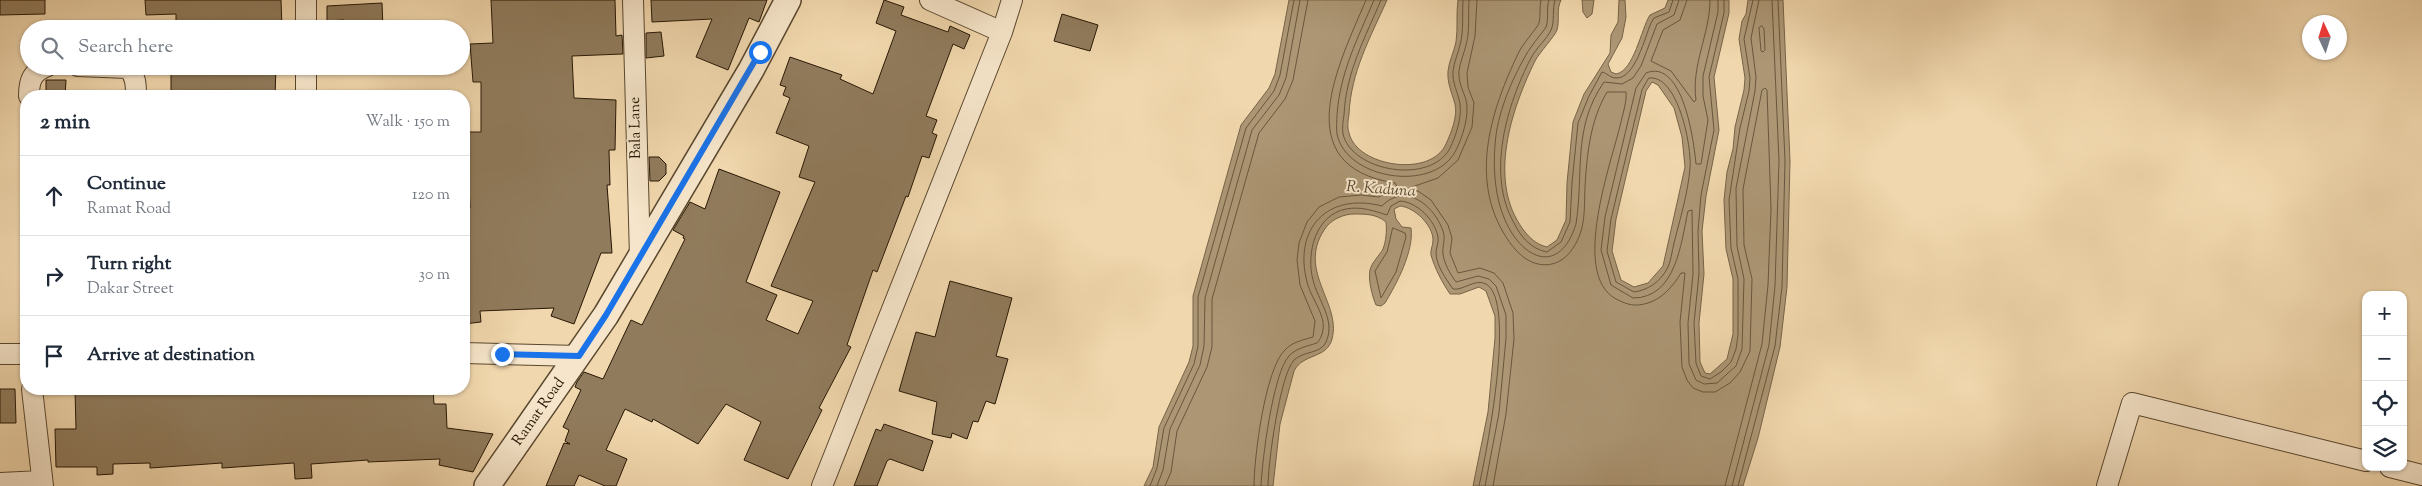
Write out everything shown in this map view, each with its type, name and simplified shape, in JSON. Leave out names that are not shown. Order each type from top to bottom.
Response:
[{"type":"street","points":[[306,0],[306,20]]},
{"type":"street","name":"Bala Lane","points":[[633,0],[640,257]]},
{"type":"street","name":"Ramat Road","points":[[487,486],[579,356],[751,70],[788,0]]},
{"type":"street","points":[[930,0],[1002,32]]},
{"type":"street","points":[[822,486],[1002,32],[1012,0]]},
{"type":"street","points":[[29,90],[29,82],[34,75]]},
{"type":"street","points":[[133,75],[136,90]]},
{"type":"street","points":[[306,75],[306,90]]},
{"type":"street","points":[[470,353],[579,356]]},
{"type":"street","points":[[0,354],[20,354]]},
{"type":"street","points":[[0,483],[42,483],[33,395]]},
{"type":"street","points":[[2107,486],[2132,403],[2362,460]]},
{"type":"street","points":[[2406,471],[2422,475]]},
{"type":"water","name":"R. Kaduna","points":[[1289,0],[1387,0],[1357,69],[1353,84],[1348,131],[1355,145],[1365,154],[1379,160],[1395,164],[1411,164],[1426,161],[1438,155],[1446,144],[1455,119],[1456,109],[1449,84],[1448,71],[1456,42],[1458,0],[1561,0],[1557,30],[1535,61],[1519,98],[1508,139],[1505,160],[1505,181],[1509,201],[1517,220],[1529,237],[1547,247],[1557,240],[1566,220],[1567,183],[1573,122],[1584,94],[1610,53],[1611,35],[1618,22],[1619,0],[1625,0],[1626,17],[1622,38],[1608,64],[1611,72],[1616,74],[1628,65],[1650,15],[1665,8],[1668,0],[1729,0],[1729,13],[1714,77],[1719,130],[1706,196],[1702,231],[1704,274],[1699,323],[1700,362],[1705,373],[1710,374],[1727,359],[1733,334],[1733,279],[1726,249],[1724,200],[1735,127],[1744,90],[1745,78],[1739,39],[1742,21],[1746,14],[1748,0],[1783,0],[1790,161],[1787,287],[1780,347],[1758,438],[1743,486],[1473,486],[1488,412],[1495,338],[1495,316],[1486,291],[1479,287],[1460,294],[1450,294],[1439,275],[1431,255],[1433,240],[1430,228],[1417,213],[1400,206],[1394,209],[1396,219],[1402,227],[1411,228],[1410,247],[1399,277],[1385,303],[1381,306],[1376,305],[1371,288],[1370,270],[1384,246],[1386,222],[1379,217],[1371,215],[1350,214],[1343,216],[1332,221],[1327,226],[1318,242],[1315,257],[1317,271],[1331,312],[1333,325],[1332,339],[1325,350],[1303,361],[1294,371],[1280,424],[1273,486],[1144,486],[1153,467],[1159,427],[1189,362],[1193,346],[1193,296],[1241,125],[1269,88],[1275,74]],"holes":[[[1652,82],[1658,85],[1674,108],[1682,137],[1685,167],[1663,266],[1648,283],[1634,287],[1621,280],[1612,251],[1616,219],[1646,91]]]},
{"type":"water","points":[[1582,0],[1594,0],[1592,14],[1587,18],[1583,12]]},
{"type":"building","points":[[0,0],[45,0],[45,14],[0,15]]},
{"type":"building","points":[[145,0],[281,0],[282,20],[176,20],[176,14],[146,15]]},
{"type":"building","points":[[491,0],[615,0],[616,36],[622,35],[623,54],[572,56],[574,98],[616,100],[615,150],[609,150],[610,185],[607,185],[612,253],[601,253],[574,324],[551,316],[554,308],[480,311],[481,322],[470,323],[470,132],[481,132],[481,82],[473,82],[470,44],[493,43]]},
{"type":"building","points":[[651,0],[767,0],[759,22],[749,18],[728,70],[696,57],[712,19],[652,22]]},
{"type":"building","points":[[884,0],[904,7],[901,15],[948,32],[950,26],[970,35],[964,49],[953,44],[926,116],[937,120],[932,133],[937,135],[929,158],[922,156],[908,197],[906,196],[877,272],[873,270],[847,345],[851,347],[819,408],[822,410],[788,479],[744,460],[761,422],[726,404],[698,444],[653,419],[652,422],[625,409],[606,450],[627,459],[616,486],[605,486],[579,475],[574,486],[546,486],[564,443],[570,444],[565,441],[569,430],[563,427],[581,390],[575,387],[577,382],[584,372],[603,379],[631,320],[642,325],[685,239],[683,238],[684,236],[673,230],[690,202],[705,209],[719,169],[780,192],[746,282],[777,295],[766,320],[798,334],[813,301],[771,286],[815,182],[799,177],[809,146],[776,133],[790,98],[783,95],[786,87],[780,85],[790,57],[842,75],[840,79],[873,94],[896,31],[876,23]]},
{"type":"building","points":[[382,3],[383,20],[327,20],[327,6]]},
{"type":"building","points":[[1062,14],[1098,25],[1090,51],[1054,41]]},
{"type":"building","points":[[661,32],[664,56],[646,58],[646,33]]},
{"type":"building","points":[[171,75],[276,75],[275,90],[171,90]]},
{"type":"building","points":[[46,80],[66,80],[65,90],[46,90]]},
{"type":"building","points":[[649,157],[659,157],[666,164],[666,174],[659,181],[650,181]]},
{"type":"building","points":[[950,281],[1012,298],[996,356],[1008,359],[995,404],[986,401],[978,422],[973,421],[967,439],[952,433],[951,438],[932,434],[937,402],[899,391],[916,332],[935,337]]},
{"type":"building","points":[[0,389],[15,389],[16,423],[0,423]]},
{"type":"building","points":[[75,395],[433,395],[434,404],[446,404],[447,428],[493,434],[473,472],[439,465],[440,459],[368,462],[368,460],[311,464],[312,478],[295,479],[294,463],[222,468],[222,463],[150,468],[150,463],[113,464],[113,474],[97,475],[97,467],[56,467],[55,429],[76,429]]},
{"type":"building","points":[[884,424],[933,441],[923,471],[890,459],[887,461],[877,486],[854,486],[876,429],[881,431]]},
{"type":"route","points":[[502,354],[579,356],[606,315],[760,52]]}]
